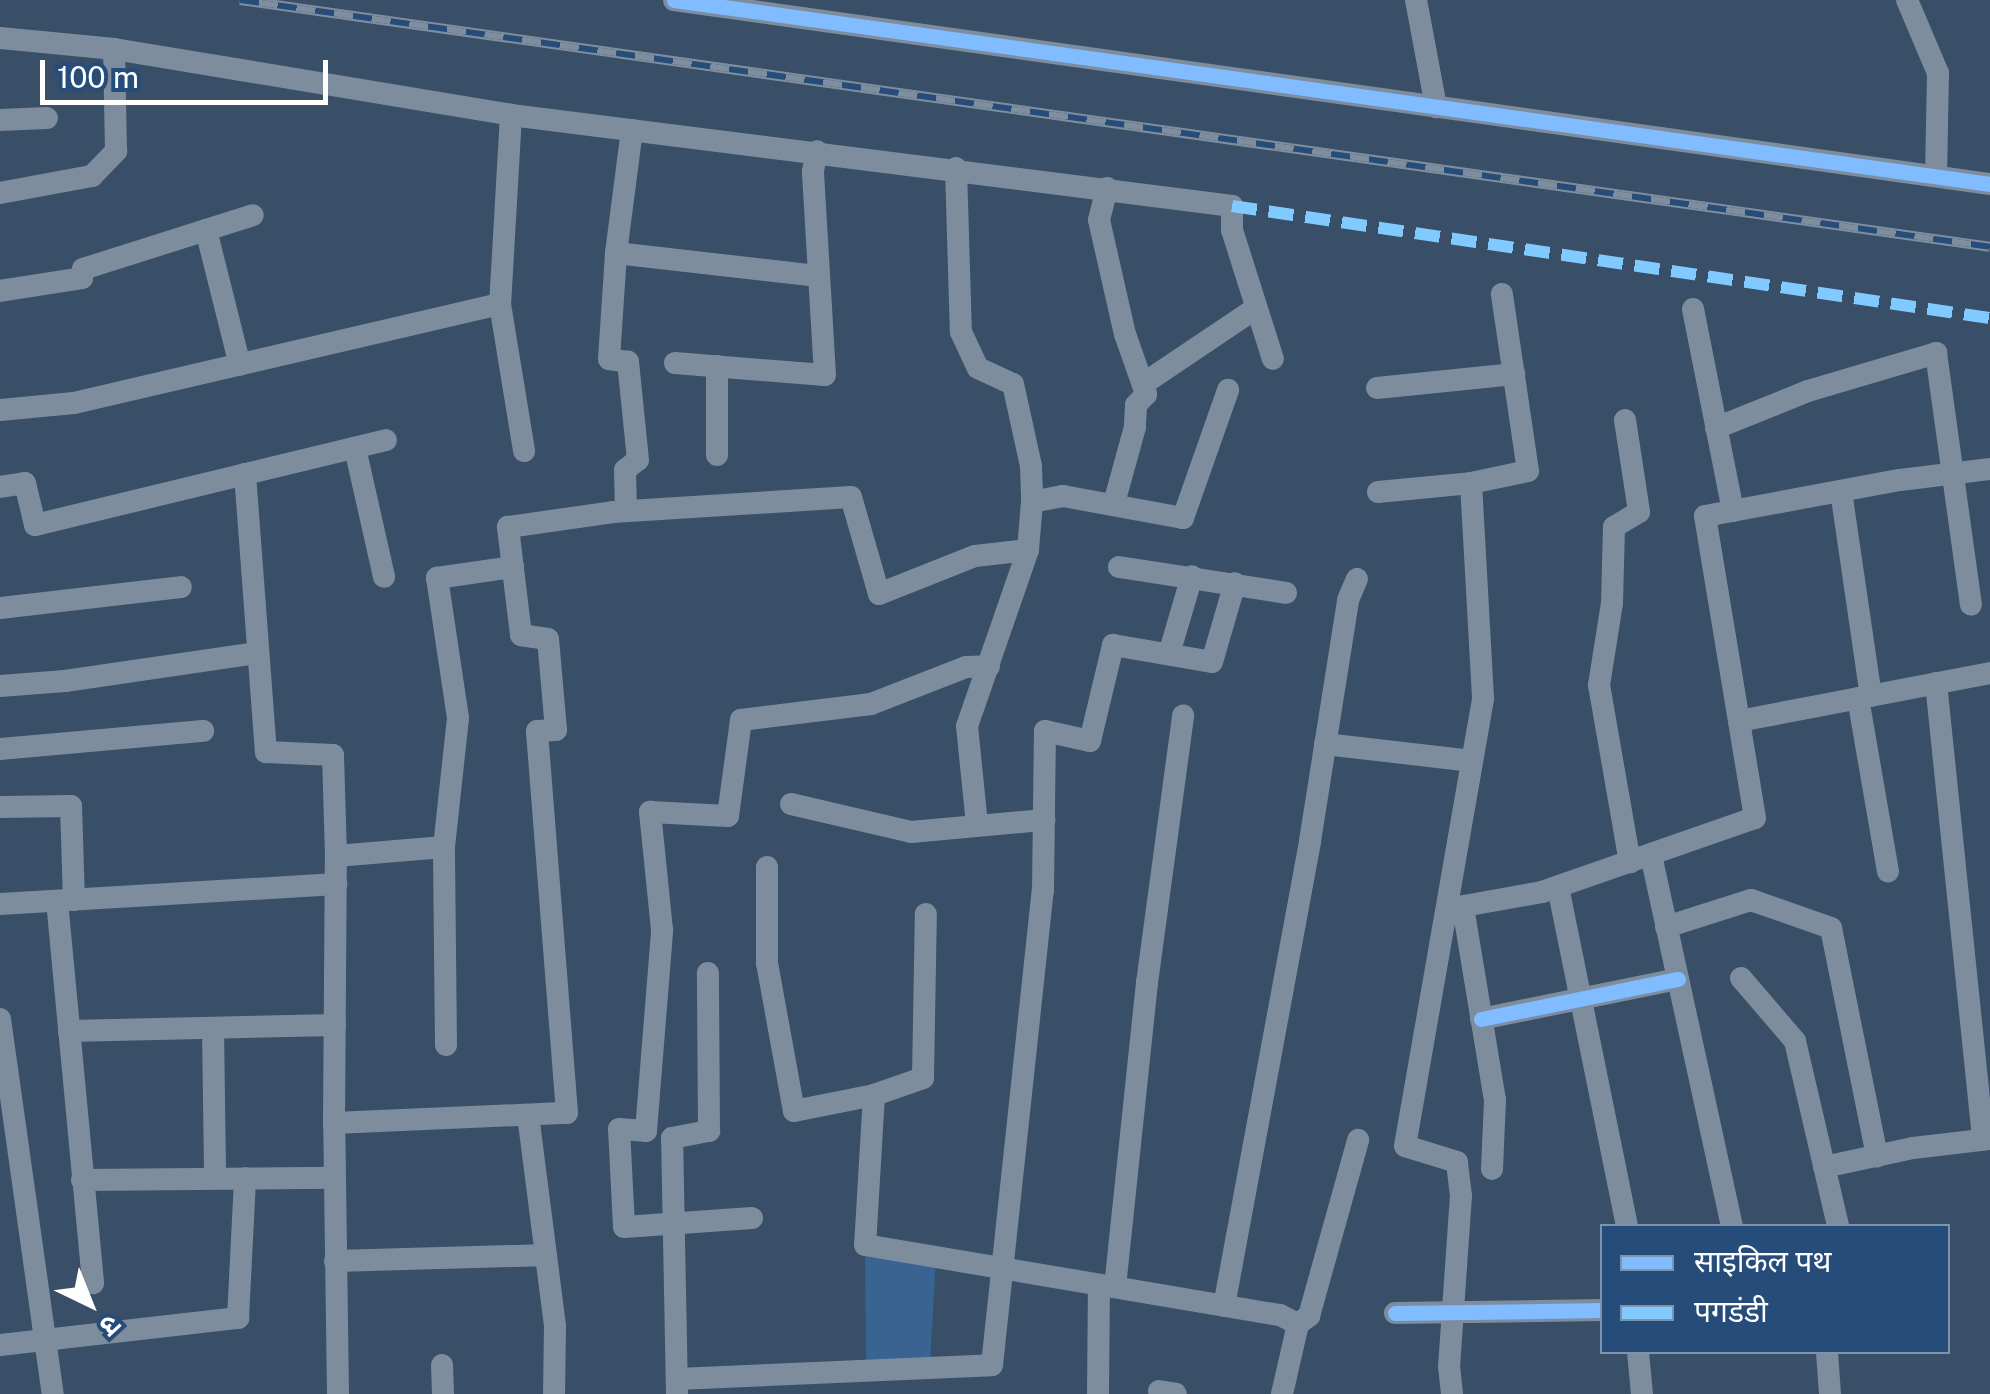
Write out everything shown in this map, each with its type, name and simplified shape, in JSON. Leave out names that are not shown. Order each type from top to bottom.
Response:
[{"type":"street","points":[[674,0],[767,5],[1436,107],[1990,184]]},
{"type":"street","points":[[1416,0],[1436,107]]},
{"type":"street","points":[[1907,0],[1938,73],[1936,176]]},
{"type":"street","points":[[0,38],[114,49],[511,116],[956,168],[1232,206],[1232,230],[1273,359]]},
{"type":"street","points":[[0,193],[92,176],[116,152],[114,49]]},
{"type":"street","points":[[511,116],[500,304],[524,450]]},
{"type":"street","points":[[0,120],[47,118]]},
{"type":"street","points":[[626,512],[625,470],[638,460],[628,362],[610,359],[616,253],[632,130]]},
{"type":"street","points":[[676,363],[825,375],[813,171],[817,151]]},
{"type":"street","points":[[956,168],[960,332],[978,368],[1013,384],[1030,466],[1032,502],[1028,550],[968,726],[976,824]]},
{"type":"street","points":[[1106,188],[1099,220],[1125,334],[1146,394],[1136,404],[1134,427],[1114,502]]},
{"type":"street","points":[[0,290],[82,278],[83,269],[253,215]]},
{"type":"street","points":[[206,230],[240,365]]},
{"type":"street","points":[[616,253],[819,276]]},
{"type":"street","points":[[1378,492],[1471,484],[1528,471],[1502,294]]},
{"type":"street","points":[[0,410],[74,404],[500,304]]},
{"type":"street","points":[[1143,384],[1256,308]]},
{"type":"street","points":[[1693,309],[1733,510]]},
{"type":"street","points":[[1716,428],[1808,391],[1936,353],[1971,605]]},
{"type":"street","points":[[716,455],[717,366]]},
{"type":"street","points":[[1376,388],[1514,374]]},
{"type":"street","points":[[1032,502],[1064,496],[1114,502],[1184,518],[1228,390]]},
{"type":"street","points":[[1624,420],[1639,512],[1614,527],[1612,603],[1599,684],[1640,858],[1666,928],[1732,1224]]},
{"type":"street","points":[[0,487],[24,483],[35,525],[386,440]]},
{"type":"street","points":[[355,448],[384,577]]},
{"type":"street","points":[[1455,908],[1558,887],[1755,818],[1705,516],[1990,469]]},
{"type":"street","points":[[246,474],[266,752],[333,755],[338,1394]]},
{"type":"street","points":[[1452,1394],[1461,1196],[1456,1162],[1405,1146],[1455,908],[1483,698],[1471,484]]},
{"type":"street","points":[[1841,491],[1888,872]]},
{"type":"street","points":[[334,1123],[567,1114],[537,731],[556,730],[548,638],[521,635],[508,527],[626,512],[851,498],[880,594],[975,556],[1028,550]]},
{"type":"street","points":[[446,1045],[444,847],[458,718],[437,578],[513,567]]},
{"type":"street","points":[[1119,567],[1286,593]]},
{"type":"street","points":[[1169,654],[1192,576]]},
{"type":"street","points":[[1224,1306],[1348,600],[1358,578]]},
{"type":"street","points":[[708,973],[709,1130],[672,1138],[677,1386],[867,1382],[992,1365],[1043,890],[1045,730],[1090,741],[1113,644],[1212,662],[1235,583]]},
{"type":"street","points":[[0,608],[181,587]]},
{"type":"street","points":[[0,686],[65,682],[258,653]]},
{"type":"street","points":[[752,1218],[624,1227],[619,1129],[646,1131],[662,930],[650,812],[728,816],[741,720],[871,704],[966,668],[990,666]]},
{"type":"street","points":[[1739,721],[1990,673]]},
{"type":"street","points":[[1824,1167],[1987,1140],[1936,684]]},
{"type":"street","points":[[1098,1394],[1107,1286],[1183,715]]},
{"type":"street","points":[[0,749],[203,731]]},
{"type":"street","points":[[1325,744],[1472,761]]},
{"type":"street","points":[[791,804],[911,832],[1044,820]]},
{"type":"street","points":[[0,807],[71,806],[66,900],[69,1031],[93,1283]]},
{"type":"street","points":[[336,856],[444,847]]},
{"type":"street","points":[[767,867],[767,963],[794,1111],[874,1095],[923,1078],[926,914]]},
{"type":"street","points":[[0,904],[336,884]]},
{"type":"street","points":[[1558,887],[1627,1224]]},
{"type":"street","points":[[1666,928],[1751,900],[1831,928],[1876,1156]]},
{"type":"street","points":[[1455,908],[1482,1018],[1495,1100],[1492,1169]]},
{"type":"street","points":[[1741,978],[1795,1041],[1838,1224]]},
{"type":"street","points":[[1482,1018],[1678,980]]},
{"type":"street","points":[[0,1018],[53,1394]]},
{"type":"street","points":[[69,1031],[334,1025]]},
{"type":"street","points":[[213,1028],[215,1178]]},
{"type":"street","points":[[874,1095],[865,1245],[1280,1315],[1298,1324]]},
{"type":"street","points":[[528,1115],[555,1326],[554,1394]]},
{"type":"street","points":[[1282,1394],[1298,1324],[1309,1316],[1358,1140]]},
{"type":"street","points":[[0,1345],[238,1318],[246,1178]]},
{"type":"street","points":[[82,1180],[334,1178]]},
{"type":"street","points":[[335,1261],[546,1255]]},
{"type":"street","points":[[1395,1314],[1600,1310]]},
{"type":"street","points":[[1638,1354],[1642,1394]]},
{"type":"street","points":[[1827,1354],[1830,1394]]},
{"type":"street","points":[[442,1365],[442,1394]]},
{"type":"shaded area","points":[[865,1245],[936,1258],[930,1365],[866,1371]]},
{"type":"railway","points":[[240,0],[1990,247]]},
{"type":"marked path","points":[[1232,206],[1990,318]]},
{"type":"cycle path","points":[[674,0],[1990,184]]},
{"type":"cycle path","points":[[1481,1019],[1678,979]]},
{"type":"cycle path","points":[[1395,1313],[1600,1310]]}]
